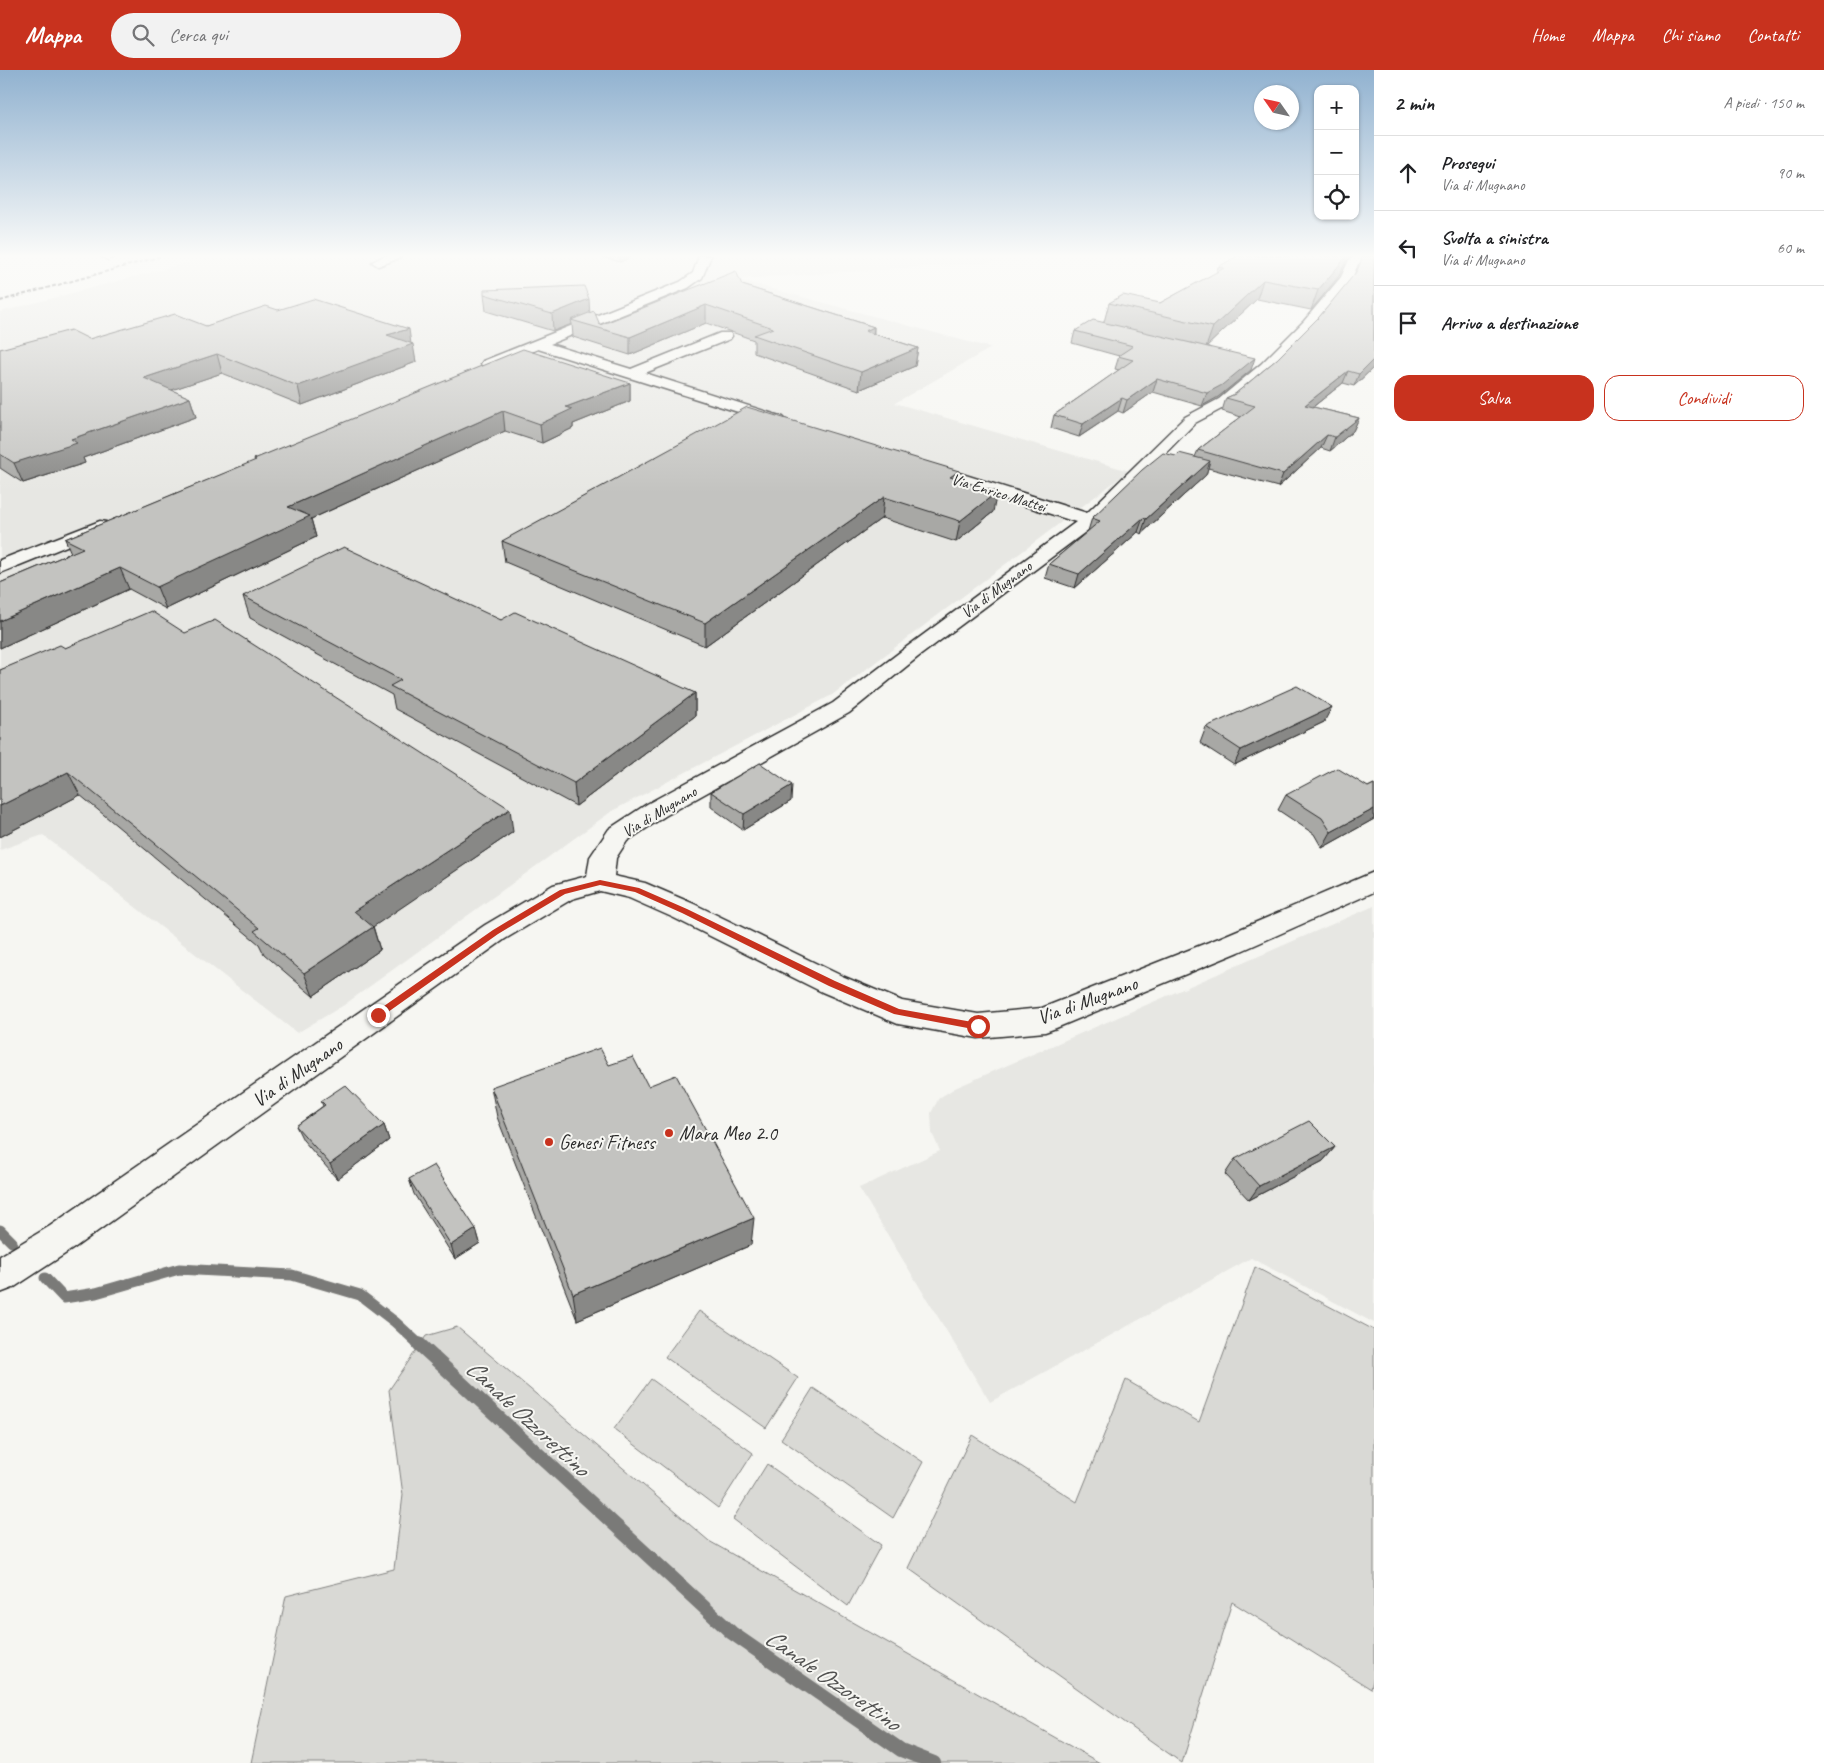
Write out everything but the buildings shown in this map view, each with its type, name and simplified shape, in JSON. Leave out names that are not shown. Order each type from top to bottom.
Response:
[{"type":"street","points":[[473,370],[559,335]]},
{"type":"street","name":"Via di Mugnano","points":[[600,882],[603,857],[618,835],[656,810],[841,708],[918,647],[1090,520],[1190,420],[1224,402],[1266,367],[1298,335]]},
{"type":"street","points":[[632,374],[725,336]]},
{"type":"street","points":[[536,344],[795,426]]},
{"type":"street","points":[[1247,362],[1266,367]]},
{"type":"street","name":"Via Enrico Mattei","points":[[905,462],[1090,520]]},
{"type":"street","points":[[0,567],[117,518]]},
{"type":"street","name":"Via di Mugnano","points":[[0,1276],[70,1232],[496,932],[563,892],[600,882],[636,890],[676,907],[832,984],[898,1012],[978,1026],[1044,1020],[1230,945],[1374,881]]},
{"type":"shaded area","points":[[0,335],[943,335],[991,348],[895,403],[1129,471],[832,695],[612,811],[344,1005],[297,1033],[43,835],[0,850]]},
{"type":"shaded area","points":[[1374,906],[1374,1323],[1251,1258],[990,1402],[859,1188],[940,1151],[932,1133],[931,1113],[939,1098],[955,1088]]},
{"type":"shaded area","points":[[1255,1267],[1374,1330],[1374,1676],[1371,1689],[1232,1602],[1182,1763],[908,1568],[972,1435],[1077,1502],[1126,1380],[1199,1422]]},
{"type":"shaded area","points":[[699,1311],[798,1378],[766,1428],[665,1357]]},
{"type":"shaded area","points":[[457,1327],[709,1541],[1100,1763],[251,1763],[286,1596],[394,1569],[403,1495],[389,1390],[426,1336]]},
{"type":"shaded area","points":[[651,1379],[753,1453],[718,1508],[614,1429]]},
{"type":"shaded area","points":[[813,1388],[923,1462],[893,1518],[781,1439]]},
{"type":"shaded area","points":[[767,1464],[881,1545],[848,1606],[733,1519]]},
{"type":"waterway","name":"Canale Ozzorettino","points":[[0,1230],[12,1242]]},
{"type":"waterway","name":"Canale Ozzorettino","points":[[45,1278],[64,1298],[96,1293],[179,1269],[292,1275],[360,1295],[395,1322],[420,1345]]},
{"type":"waterway","name":"Canale Ozzorettino","points":[[419,1344],[732,1633],[901,1750],[934,1763]]},
{"type":"place","name":"Mara Meo 2.0","points":[[669,1133]]},
{"type":"place","name":"Genesi Fitness","points":[[549,1142]]},
{"type":"route","points":[[378,1015],[496,932],[563,892],[600,882],[636,890],[684,911],[832,984],[898,1012],[978,1026]]}]
